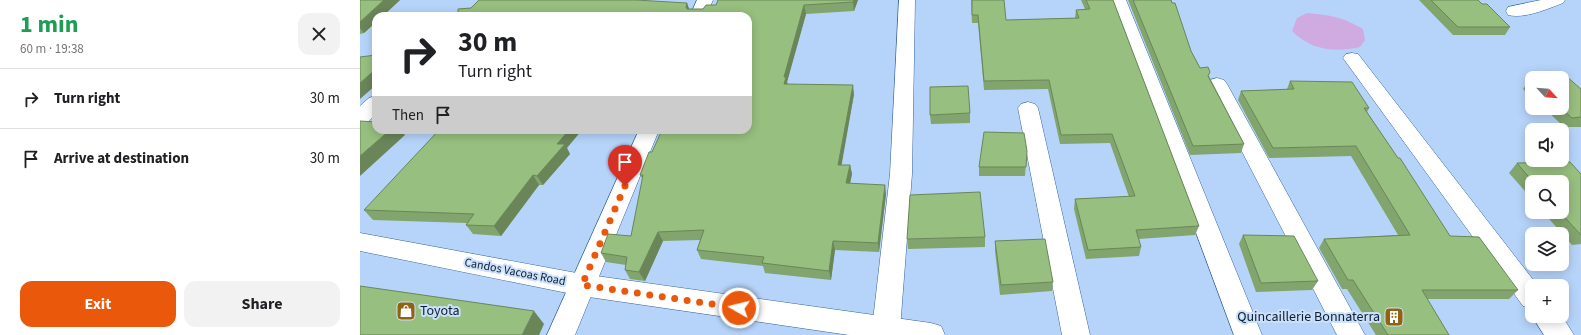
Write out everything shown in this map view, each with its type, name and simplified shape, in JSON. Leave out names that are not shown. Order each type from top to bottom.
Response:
[{"type":"street","points":[[700,12],[705,0]]},
{"type":"street","points":[[886,329],[901,174],[907,0]]},
{"type":"street","points":[[1118,0],[1248,335]]},
{"type":"street","points":[[1514,11],[1557,0]]},
{"type":"street","points":[[1352,58],[1525,289]]},
{"type":"street","points":[[1218,84],[1351,335]]},
{"type":"street","points":[[360,118],[372,106]]},
{"type":"street","points":[[1028,108],[1076,335]]},
{"type":"street","points":[[561,335],[647,134]]},
{"type":"street","name":"Candos Vacoas Road","points":[[360,242],[582,285],[848,329],[886,329],[931,335]]},
{"type":"street","points":[[1551,323],[1560,335]]},
{"type":"shaded area","points":[[1307,13],[1330,16],[1349,22],[1363,29],[1365,40],[1360,47],[1350,49],[1332,50],[1315,46],[1299,37],[1292,31],[1297,18]]},
{"type":"building","points":[[360,0],[384,0],[360,22]]},
{"type":"building","points":[[479,0],[636,0],[687,3],[687,9],[703,9],[706,5],[716,5],[718,0],[854,0],[853,2],[804,5],[784,77],[786,77],[784,84],[853,85],[838,165],[850,165],[846,183],[885,185],[878,243],[833,241],[829,271],[762,263],[764,257],[697,250],[704,230],[658,232],[639,272],[625,270],[627,257],[601,253],[608,234],[631,236],[643,175],[640,175],[649,152],[652,152],[660,134],[752,134],[752,12],[458,12],[458,9],[471,8]]},
{"type":"building","points":[[972,0],[1004,0],[1006,20],[1079,18],[1076,10],[1090,9],[1086,0],[1113,0],[1199,226],[1136,230],[1141,247],[1088,250],[1075,199],[1135,196],[1112,134],[1061,135],[1049,80],[984,81],[978,15],[972,15]]},
{"type":"building","points":[[1133,0],[1171,0],[1172,3],[1175,3],[1191,51],[1200,68],[1208,67],[1210,72],[1208,76],[1244,144],[1193,146]]},
{"type":"building","points":[[1431,0],[1478,0],[1482,4],[1487,4],[1510,27],[1458,27]]},
{"type":"building","points":[[372,56],[372,72],[360,83],[360,57]]},
{"type":"building","points":[[1569,79],[1581,89],[1581,117],[1572,118],[1569,115]]},
{"type":"building","points":[[1290,81],[1352,82],[1369,108],[1364,108],[1398,158],[1400,158],[1450,236],[1479,237],[1518,290],[1422,290],[1449,335],[1388,335],[1353,280],[1348,280],[1324,239],[1410,235],[1356,146],[1273,148],[1241,91],[1294,89]]},
{"type":"building","points":[[968,86],[970,113],[930,115],[930,87]]},
{"type":"building","points":[[360,121],[372,122],[372,134],[385,134],[360,156]]},
{"type":"building","points":[[984,132],[1024,133],[1027,151],[1026,167],[979,167]]},
{"type":"building","points":[[435,134],[566,134],[557,144],[565,144],[537,176],[533,175],[494,226],[466,225],[474,214],[364,210]]},
{"type":"building","points":[[1569,162],[1581,174],[1581,235],[1566,219],[1569,219],[1569,175],[1527,175],[1517,163],[1525,163],[1525,167],[1569,167]]},
{"type":"building","points":[[980,192],[985,237],[907,239],[910,195]]},
{"type":"building","points":[[1243,235],[1294,236],[1318,281],[1261,283]]},
{"type":"building","points":[[1045,239],[1053,282],[1001,285],[995,241]]},
{"type":"building","name":"Toyota","points":[[360,286],[534,311],[522,335],[360,335]]},
{"type":"place","name":"Toyota","points":[[406,311]]},
{"type":"place","name":"Quincaillerie Bonnaterra","points":[[1394,317]]},
{"type":"route","points":[[625,186],[582,285],[739,308]]}]
